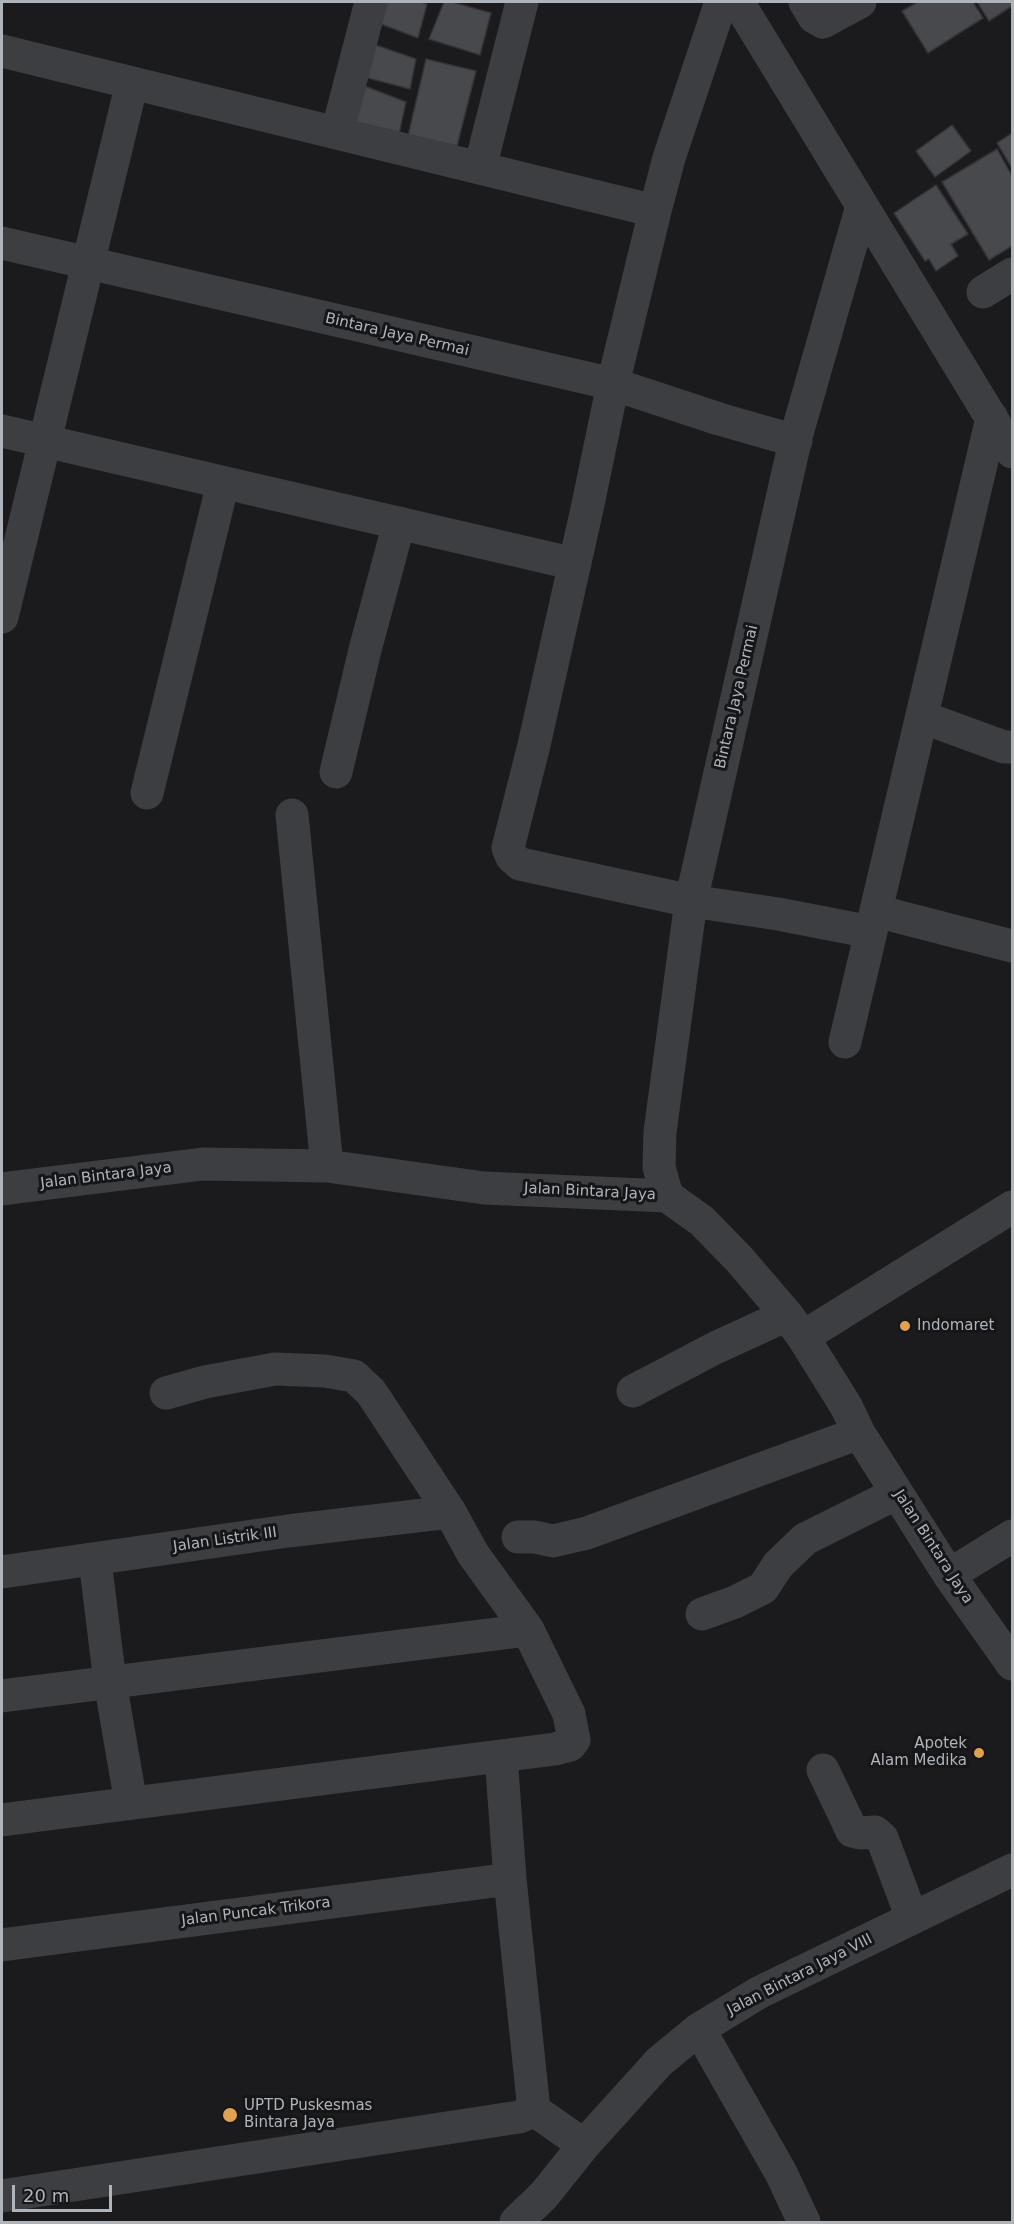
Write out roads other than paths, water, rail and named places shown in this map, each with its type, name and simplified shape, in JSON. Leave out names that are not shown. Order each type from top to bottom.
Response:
[{"type":"street","points":[[337,133],[371,2]]},
{"type":"street","points":[[480,168],[522,2]]},
{"type":"street","points":[[721,2],[669,158],[655,211],[613,384],[534,745],[508,848],[512,857],[520,864],[691,901],[778,914],[873,921],[1012,946]]},
{"type":"street","points":[[738,2],[1012,452]]},
{"type":"street","points":[[805,2],[814,17],[823,22],[860,2]]},
{"type":"street","points":[[2,51],[655,211]]},
{"type":"street","points":[[2,617],[132,82]]},
{"type":"street","name":"Bintara Jaya Permai","points":[[667,1196],[659,1167],[660,1132],[691,901],[796,441],[862,206]]},
{"type":"street","name":"Bintara Jaya Permai","points":[[2,243],[613,384],[719,419],[796,441]]},
{"type":"street","points":[[983,292],[1012,274]]},
{"type":"street","points":[[845,1042],[992,418]]},
{"type":"street","points":[[2,431],[575,564]]},
{"type":"street","points":[[147,793],[223,483]]},
{"type":"street","points":[[336,772],[365,650],[399,523]]},
{"type":"street","points":[[922,717],[1004,747],[1012,747]]},
{"type":"street","points":[[292,815],[327,1166]]},
{"type":"street","name":"Jalan Bintara Jaya","points":[[2,1189],[203,1164],[327,1166],[484,1188],[667,1196],[702,1221],[739,1259],[795,1326],[846,1406],[859,1433],[949,1575],[1012,1664]]},
{"type":"street","points":[[633,1391],[715,1348],[795,1326],[1012,1207]]},
{"type":"street","points":[[2,1820],[555,1749],[570,1745],[574,1740],[569,1714],[528,1630],[473,1554],[450,1512],[371,1392],[354,1376],[325,1371],[275,1369],[205,1382],[166,1393]]},
{"type":"street","points":[[518,1537],[535,1537],[554,1541],[587,1533],[859,1433]]},
{"type":"street","points":[[702,1614],[735,1602],[763,1588],[778,1565],[805,1539],[897,1493]]},
{"type":"street","name":"Jalan Listrik III","points":[[2,1572],[288,1531],[450,1512]]},
{"type":"street","points":[[949,1575],[1012,1536]]},
{"type":"street","points":[[95,1560],[110,1682],[131,1803]]},
{"type":"street","points":[[2,1696],[528,1630]]},
{"type":"street","points":[[2,2196],[519,2117],[531,2108],[533,2101],[510,1879],[501,1756]]},
{"type":"street","points":[[823,1770],[852,1831],[875,1832],[882,1838],[912,1918]]},
{"type":"street","name":"Jalan Bintara Jaya VIII","points":[[516,2223],[549,2209],[584,2145],[659,2062],[699,2029],[760,1992],[1012,1870]]},
{"type":"street","name":"Jalan Puncak Trikora","points":[[2,1945],[510,1879]]},
{"type":"street","points":[[699,2029],[781,2173],[804,2223]]},
{"type":"street","points":[[531,2108],[584,2145]]},
{"type":"place","name":"Indomaret","points":[[905,1326]]},
{"type":"place","name":"Apotek Alam Medika","points":[[979,1753]]},
{"type":"place","name":"UPTD Puskesmas Bintara Jaya","points":[[230,2115]]}]
